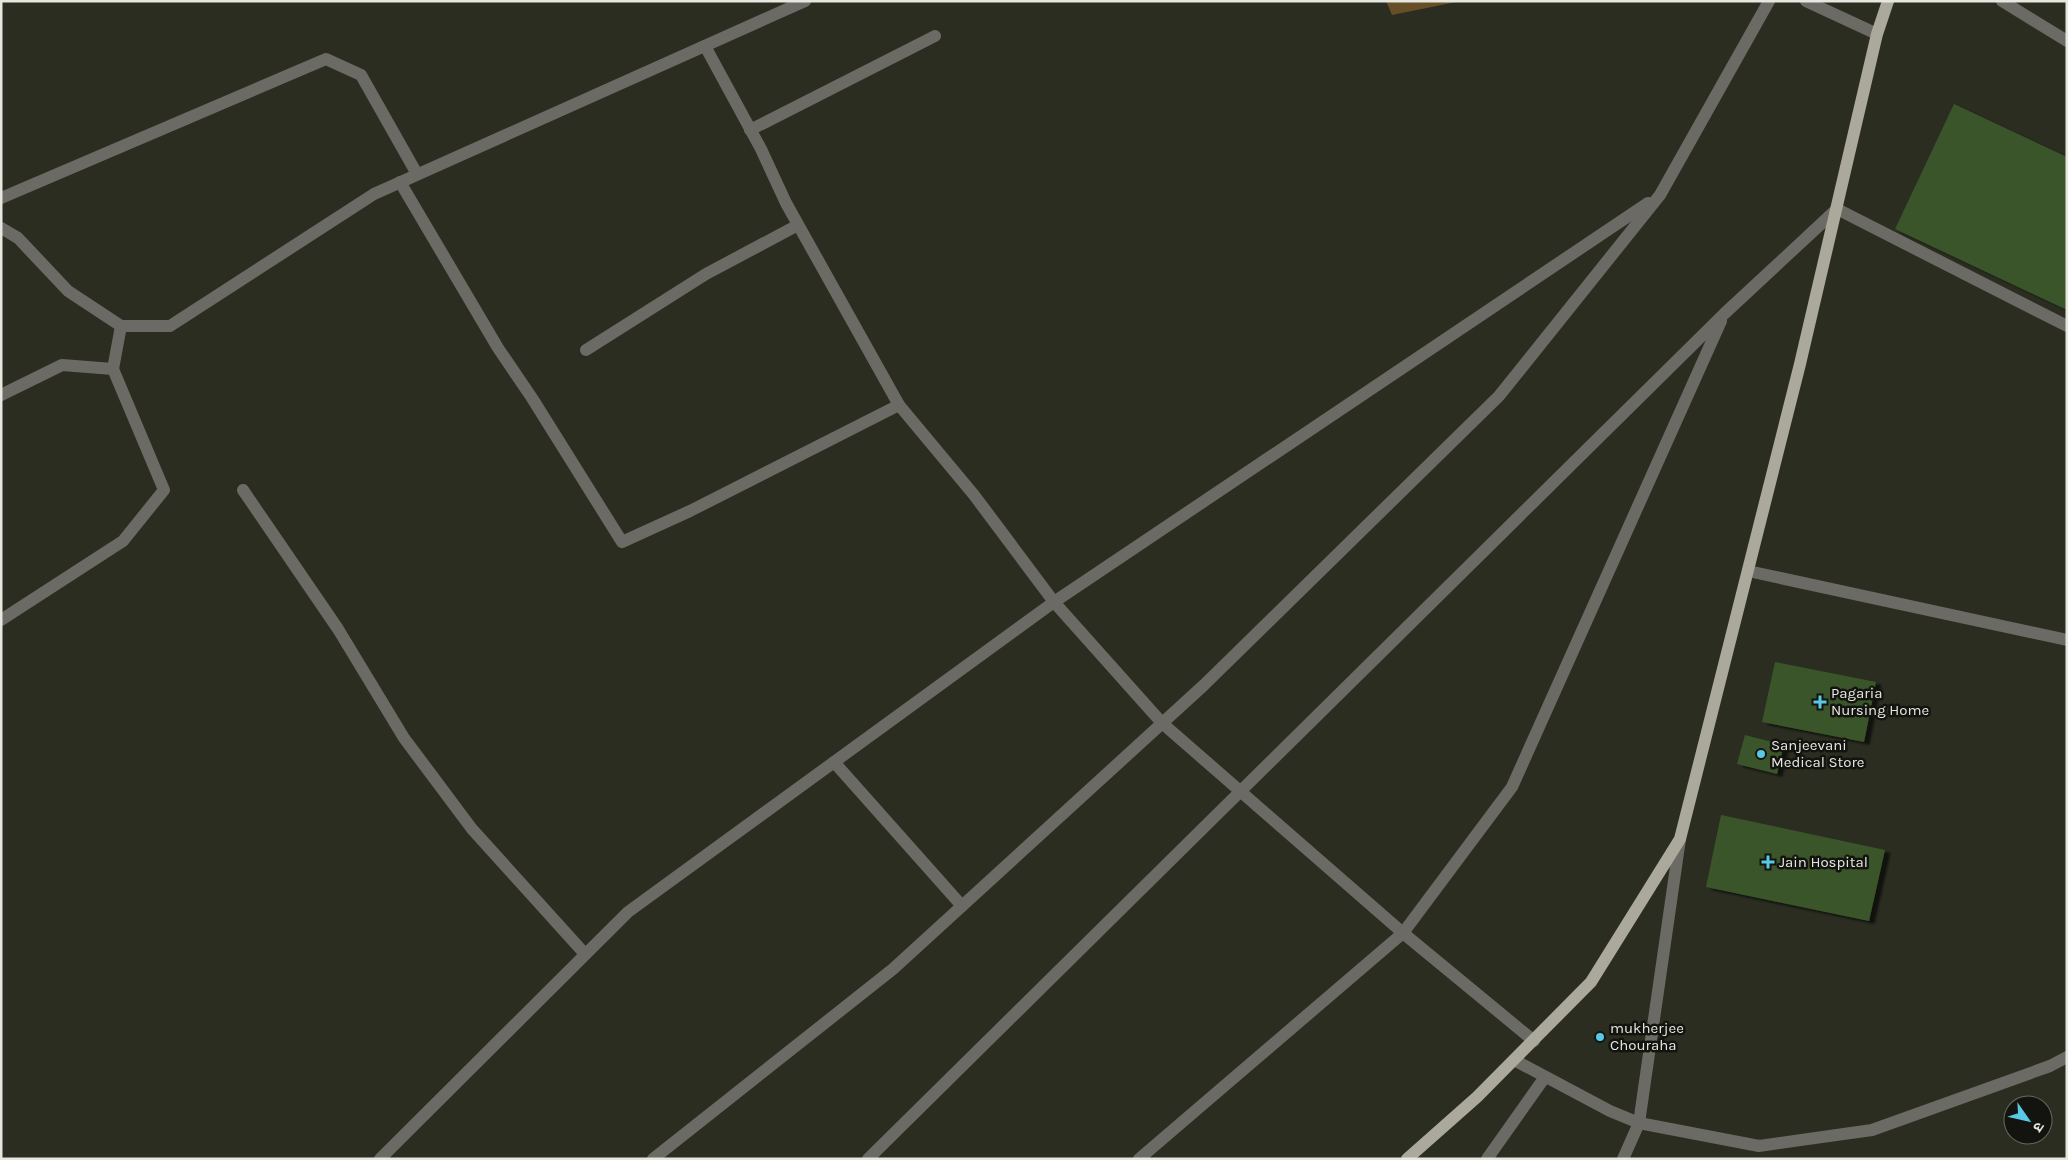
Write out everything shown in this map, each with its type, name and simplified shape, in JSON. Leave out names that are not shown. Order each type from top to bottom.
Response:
[{"type":"main road","points":[[1407,1159],[1477,1098],[1591,982],[1680,839],[1837,209],[1877,34],[1888,1]]},
{"type":"street","points":[[1,228],[18,238],[68,291],[121,326],[170,326],[374,194],[805,1]]},
{"type":"street","points":[[653,1159],[893,969],[1204,685],[1499,396],[1660,196],[1769,1]]},
{"type":"street","points":[[1806,1],[1877,34]]},
{"type":"street","points":[[2002,1],[2067,41]]},
{"type":"street","points":[[750,130],[935,36]]},
{"type":"street","points":[[705,46],[798,224],[899,405],[974,495],[1054,602],[1162,723],[1243,791],[1403,933],[1534,1041]]},
{"type":"street","points":[[1,198],[326,59],[362,75],[417,174]]},
{"type":"street","points":[[400,182],[498,348],[532,398],[622,542],[690,511],[899,405]]},
{"type":"street","points":[[380,1159],[628,912],[1054,602],[1660,196]]},
{"type":"street","points":[[868,1159],[1243,791],[1724,314],[1837,209],[2067,326]]},
{"type":"street","points":[[586,350],[706,274],[798,224]]},
{"type":"street","points":[[1139,1159],[1403,933],[1512,787],[1724,314]]},
{"type":"street","points":[[1,620],[123,541],[164,490],[113,369],[121,326]]},
{"type":"street","points":[[1,395],[62,365],[113,369]]},
{"type":"street","points":[[243,490],[338,629],[409,745],[472,829],[538,899],[585,954]]},
{"type":"street","points":[[1748,571],[2067,640]]},
{"type":"street","points":[[834,762],[962,906]]},
{"type":"street","points":[[1624,1159],[1639,1123],[1680,839]]},
{"type":"street","points":[[1514,1060],[1610,1111],[1639,1123],[1760,1146],[1872,1130],[2050,1066],[2067,1057]]},
{"type":"street","points":[[1488,1159],[1545,1077]]},
{"type":"shaded area","points":[[1386,1],[1461,1],[1392,15]]},
{"type":"building","points":[[1954,104],[2067,157],[2067,310],[1895,229]]},
{"type":"building","points":[[1775,662],[1876,682],[1864,742],[1762,722]]},
{"type":"building","name":"Sanjeevani Medical Store","points":[[1745,735],[1784,745],[1777,774],[1737,764]]},
{"type":"building","points":[[1721,815],[1885,850],[1869,921],[1706,887]]},
{"type":"place","name":"Pagaria Nursing Home","points":[[1820,702]]},
{"type":"place","name":"Sanjeevani Medical Store","points":[[1761,754]]},
{"type":"place","name":"Jain Hospital","points":[[1768,862]]},
{"type":"place","name":"mukherjee Chouraha","points":[[1600,1037]]}]
